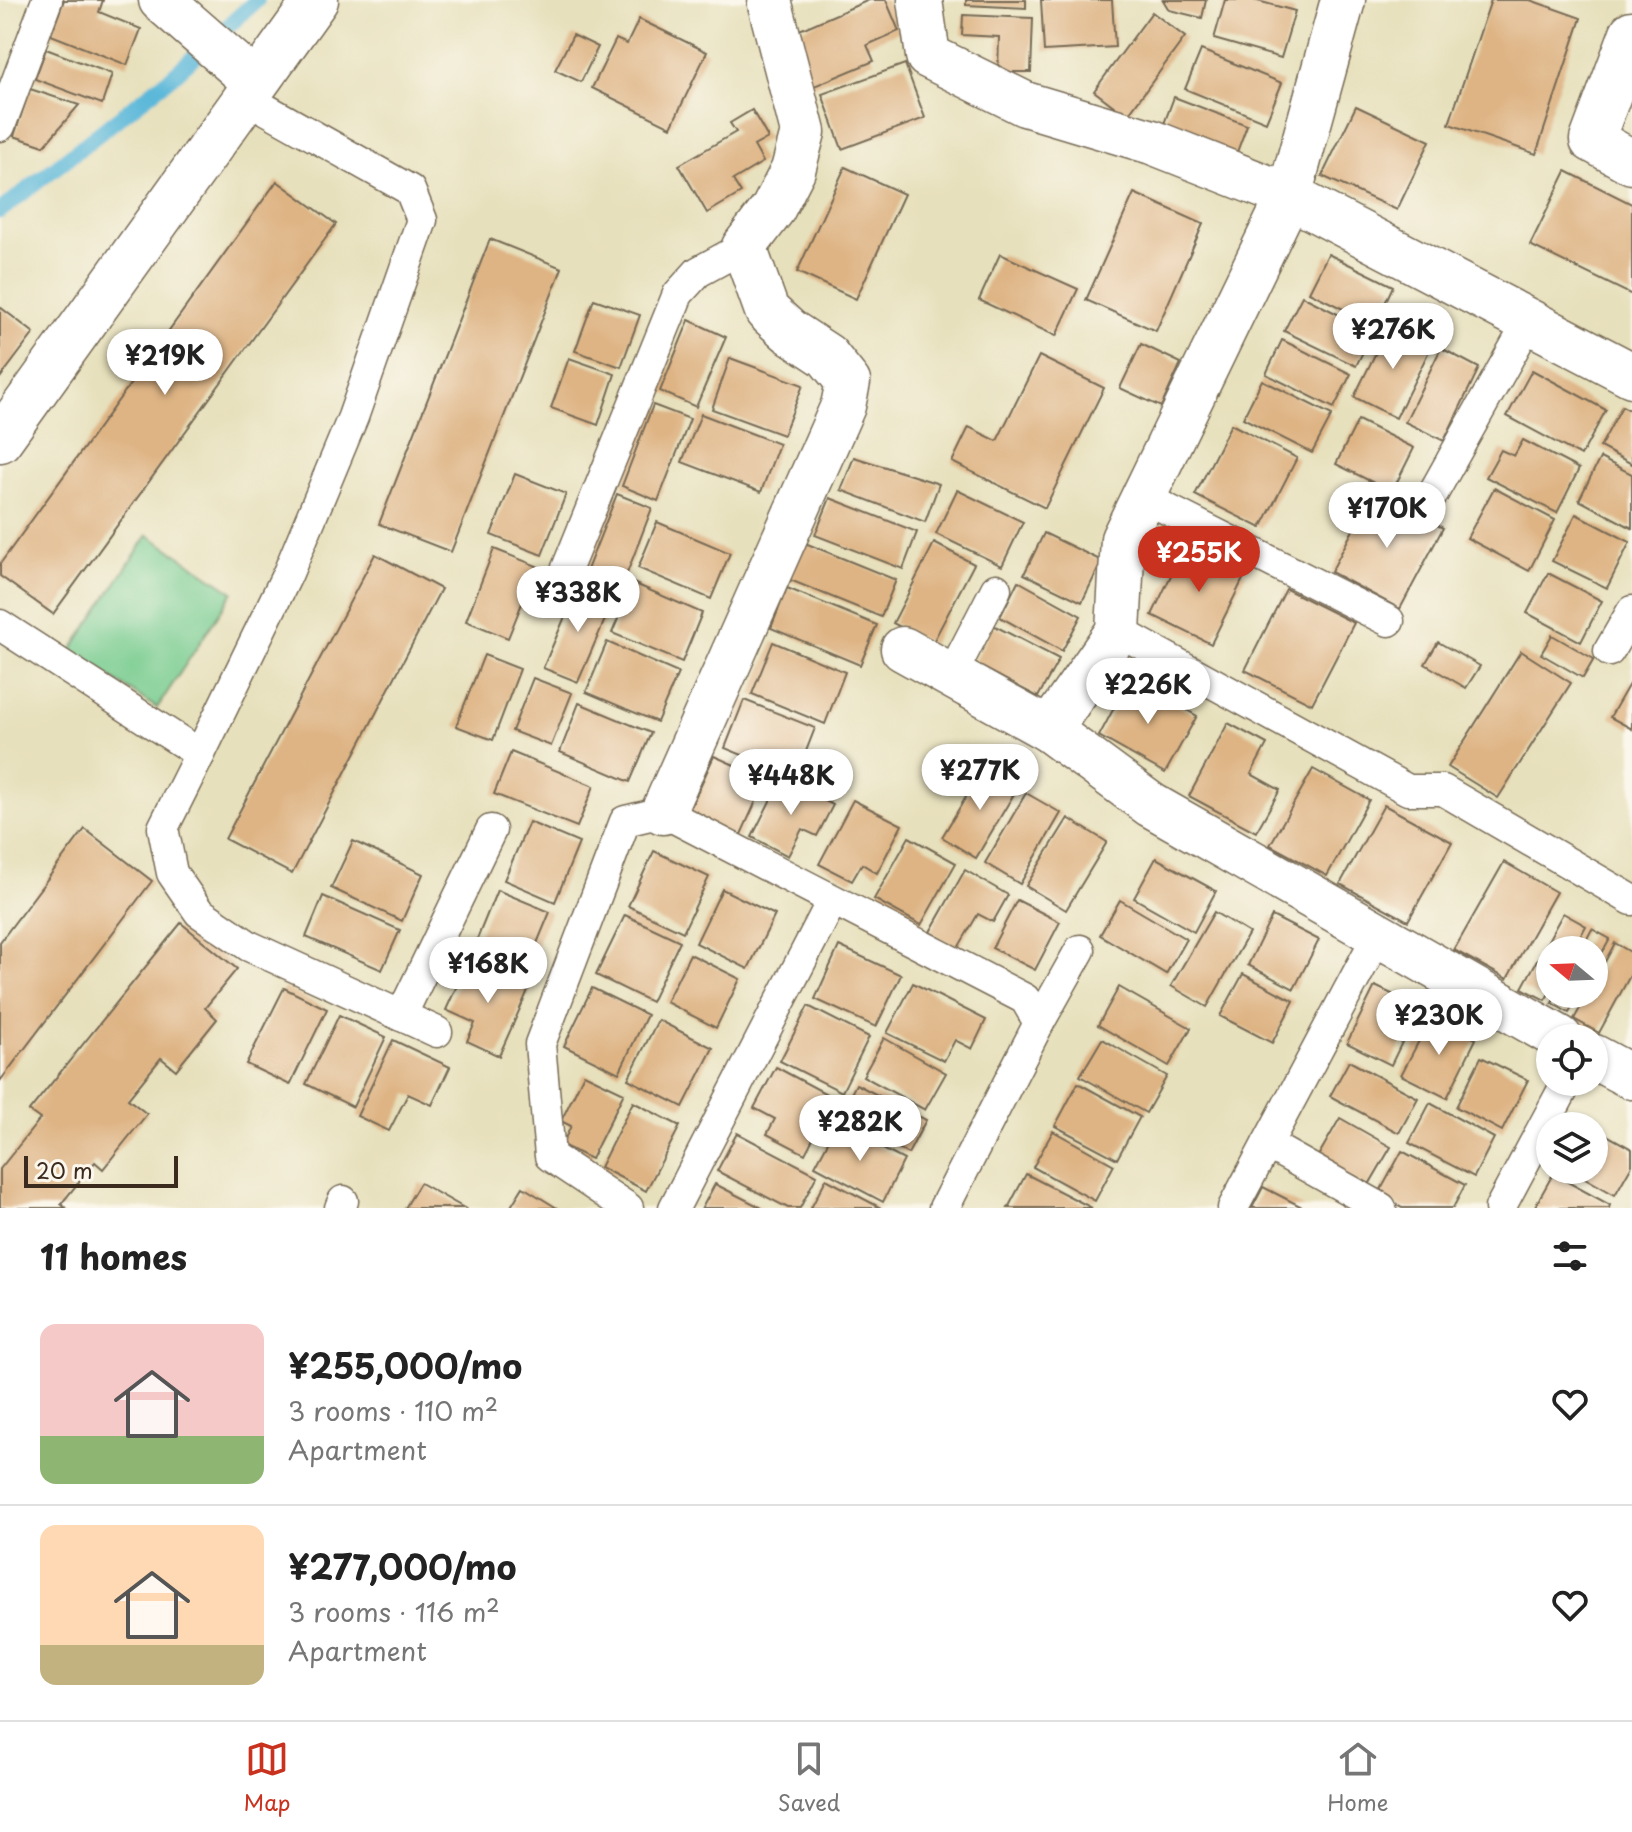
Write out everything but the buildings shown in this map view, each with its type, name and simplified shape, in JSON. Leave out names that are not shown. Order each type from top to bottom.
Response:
[{"type":"street","points":[[0,440],[244,81],[316,0]]},
{"type":"street","points":[[920,0],[928,56],[1025,104],[1152,142],[1289,196],[1632,375]]},
{"type":"street","points":[[1049,730],[1118,631],[1123,539],[1289,196],[1343,0]]},
{"type":"street","points":[[663,812],[843,406],[848,382],[827,356],[767,311],[744,247],[773,209],[793,170],[803,132],[769,1]]},
{"type":"street","points":[[176,13],[244,81]]},
{"type":"street","points":[[1632,33],[1592,140],[1632,162]]},
{"type":"street","points":[[903,649],[1049,730],[1151,805],[1536,1024]]},
{"type":"street","points":[[1608,1064],[1632,1077]]},
{"type":"lane","points":[[0,126],[47,0]]},
{"type":"lane","points":[[244,81],[410,190],[422,220],[348,432],[288,573],[163,828],[172,873],[199,912],[249,946],[437,1032]]},
{"type":"lane","points":[[561,583],[678,294],[698,272],[744,247]]},
{"type":"lane","points":[[1431,497],[1528,323]]},
{"type":"lane","points":[[1143,497],[1389,621]]},
{"type":"lane","points":[[951,676],[996,589]]},
{"type":"lane","points":[[1609,651],[1631,614]]},
{"type":"lane","points":[[0,625],[200,754]]},
{"type":"lane","points":[[1118,631],[1408,790],[1443,790],[1632,900]]},
{"type":"lane","points":[[628,1208],[550,1156],[540,1044],[625,821],[663,812],[1025,999],[1039,1023]]},
{"type":"lane","points":[[401,1016],[491,830]]},
{"type":"lane","points":[[674,1208],[832,901]]},
{"type":"lane","points":[[1233,1208],[1378,935]]},
{"type":"lane","points":[[944,1208],[1080,950]]},
{"type":"lane","points":[[1500,1208],[1560,1096]]},
{"type":"lane","points":[[1267,1144],[1381,1208]]},
{"type":"green space","points":[[148,535],[233,592],[157,708],[71,651]]},
{"type":"waterway","points":[[0,211],[175,74],[257,0]]}]
